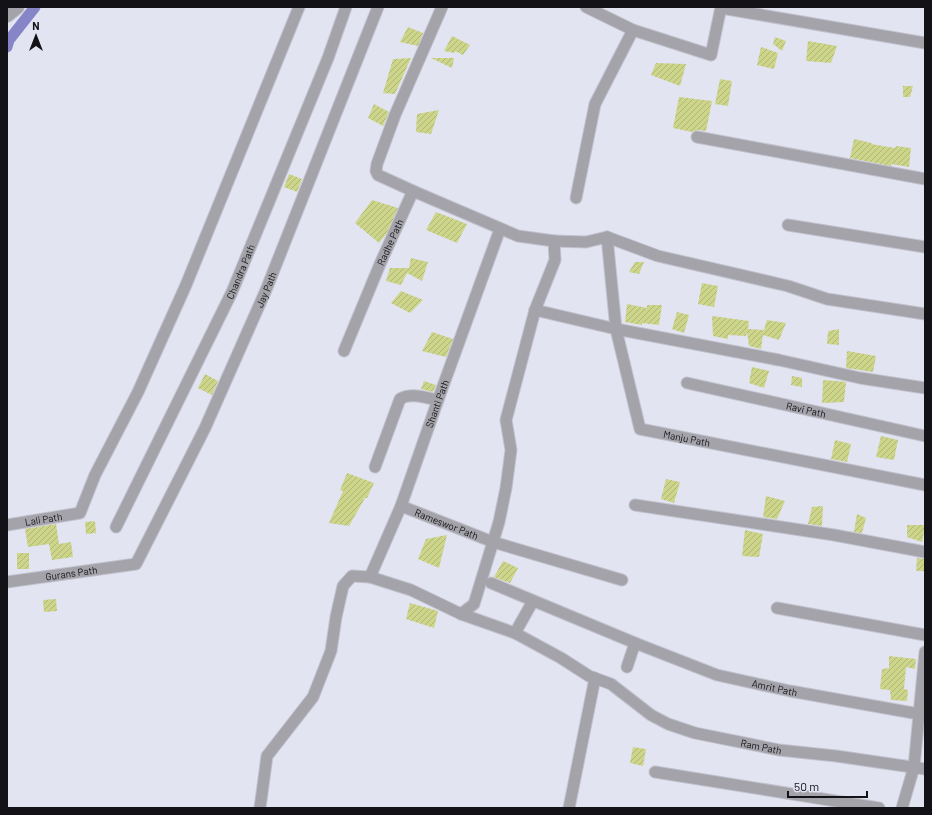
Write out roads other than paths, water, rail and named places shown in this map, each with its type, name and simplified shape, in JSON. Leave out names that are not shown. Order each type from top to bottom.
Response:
[{"type":"street","points":[[7,15],[17,7]]},
{"type":"street","name":"Lali Path","points":[[7,525],[80,513],[95,475],[138,392],[186,285],[299,7]]},
{"type":"street","name":"Chandra Path","points":[[116,527],[232,292],[328,58],[346,7]]},
{"type":"street","name":"Jay Path","points":[[136,564],[205,428],[266,290],[378,7]]},
{"type":"street","points":[[442,7],[395,115],[377,164],[376,171],[378,175],[518,236],[554,241],[586,242],[607,237],[658,256],[788,286],[827,299],[925,314]]},
{"type":"street","points":[[586,7],[633,30],[711,55],[721,7],[925,43]]},
{"type":"street","points":[[576,198],[595,104],[633,30]]},
{"type":"street","points":[[697,137],[925,179]]},
{"type":"street","name":"Radhe Path","points":[[344,351],[413,191]]},
{"type":"street","points":[[788,225],[925,247]]},
{"type":"street","name":"Shanti Path","points":[[370,577],[401,506],[500,229]]},
{"type":"street","name":"Manju Path","points":[[607,237],[616,329],[640,429],[925,485]]},
{"type":"street","points":[[461,614],[474,604],[493,542],[506,488],[511,450],[506,420],[535,310],[555,260],[554,241]]},
{"type":"street","points":[[535,310],[616,329],[779,360],[860,378],[925,388]]},
{"type":"street","name":"Ravi Path","points":[[687,383],[925,436]]},
{"type":"street","points":[[375,467],[400,399],[410,395],[438,400]]},
{"type":"street","points":[[635,504],[834,535],[925,552]]},
{"type":"street","name":"Rameswor Path","points":[[401,506],[493,542],[622,580]]},
{"type":"street","name":"Gurans Path","points":[[7,582],[136,564]]},
{"type":"street","name":"Ram Path","points":[[260,808],[267,756],[313,697],[331,652],[336,617],[343,586],[352,576],[370,577],[411,590],[461,614],[515,633],[595,678],[611,684],[651,715],[668,724],[695,733],[779,750],[836,756],[925,769]]},
{"type":"street","name":"Amrit Path","points":[[491,584],[634,643],[717,675],[790,691],[919,714]]},
{"type":"street","points":[[515,633],[533,601]]},
{"type":"street","points":[[777,608],[925,635]]},
{"type":"street","points":[[627,668],[634,643]]},
{"type":"street","points":[[902,808],[914,767],[919,714],[923,695],[925,652]]},
{"type":"street","points":[[569,808],[595,678]]},
{"type":"street","points":[[655,772],[879,808]]},
{"type":"waterway","points":[[7,47],[9,40],[35,7]]}]
